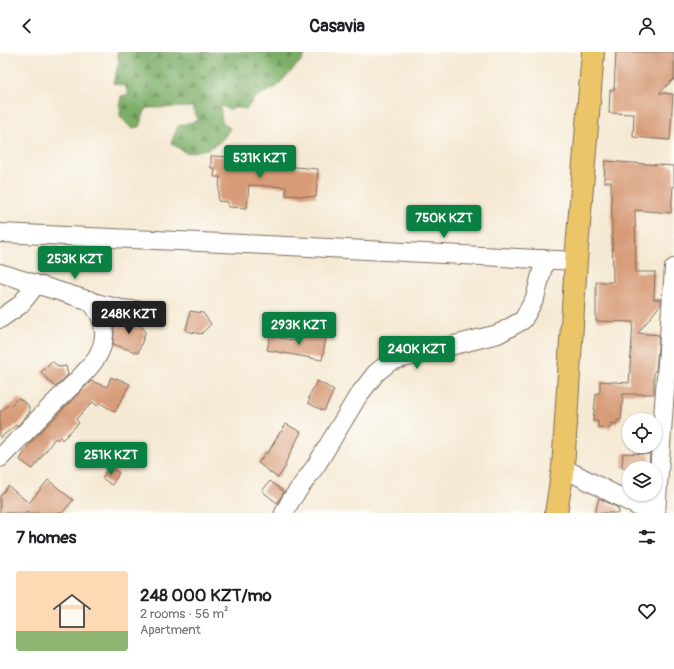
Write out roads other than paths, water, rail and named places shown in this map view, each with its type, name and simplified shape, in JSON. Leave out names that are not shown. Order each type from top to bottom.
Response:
[{"type":"main road","points":[[556,513],[563,468],[576,261],[593,52]]},
{"type":"street","points":[[0,233],[576,261]]},
{"type":"street","points":[[284,513],[291,500],[317,464],[358,396],[376,373],[391,361],[498,334],[523,320],[535,298],[545,259]]},
{"type":"street","points":[[656,513],[674,268]]},
{"type":"street","points":[[0,273],[36,285],[122,309],[145,311]]},
{"type":"street","points":[[0,319],[20,305],[36,285]]},
{"type":"street","points":[[0,458],[74,383],[99,353],[104,327],[96,308],[88,300]]},
{"type":"street","points":[[563,468],[651,513]]}]
